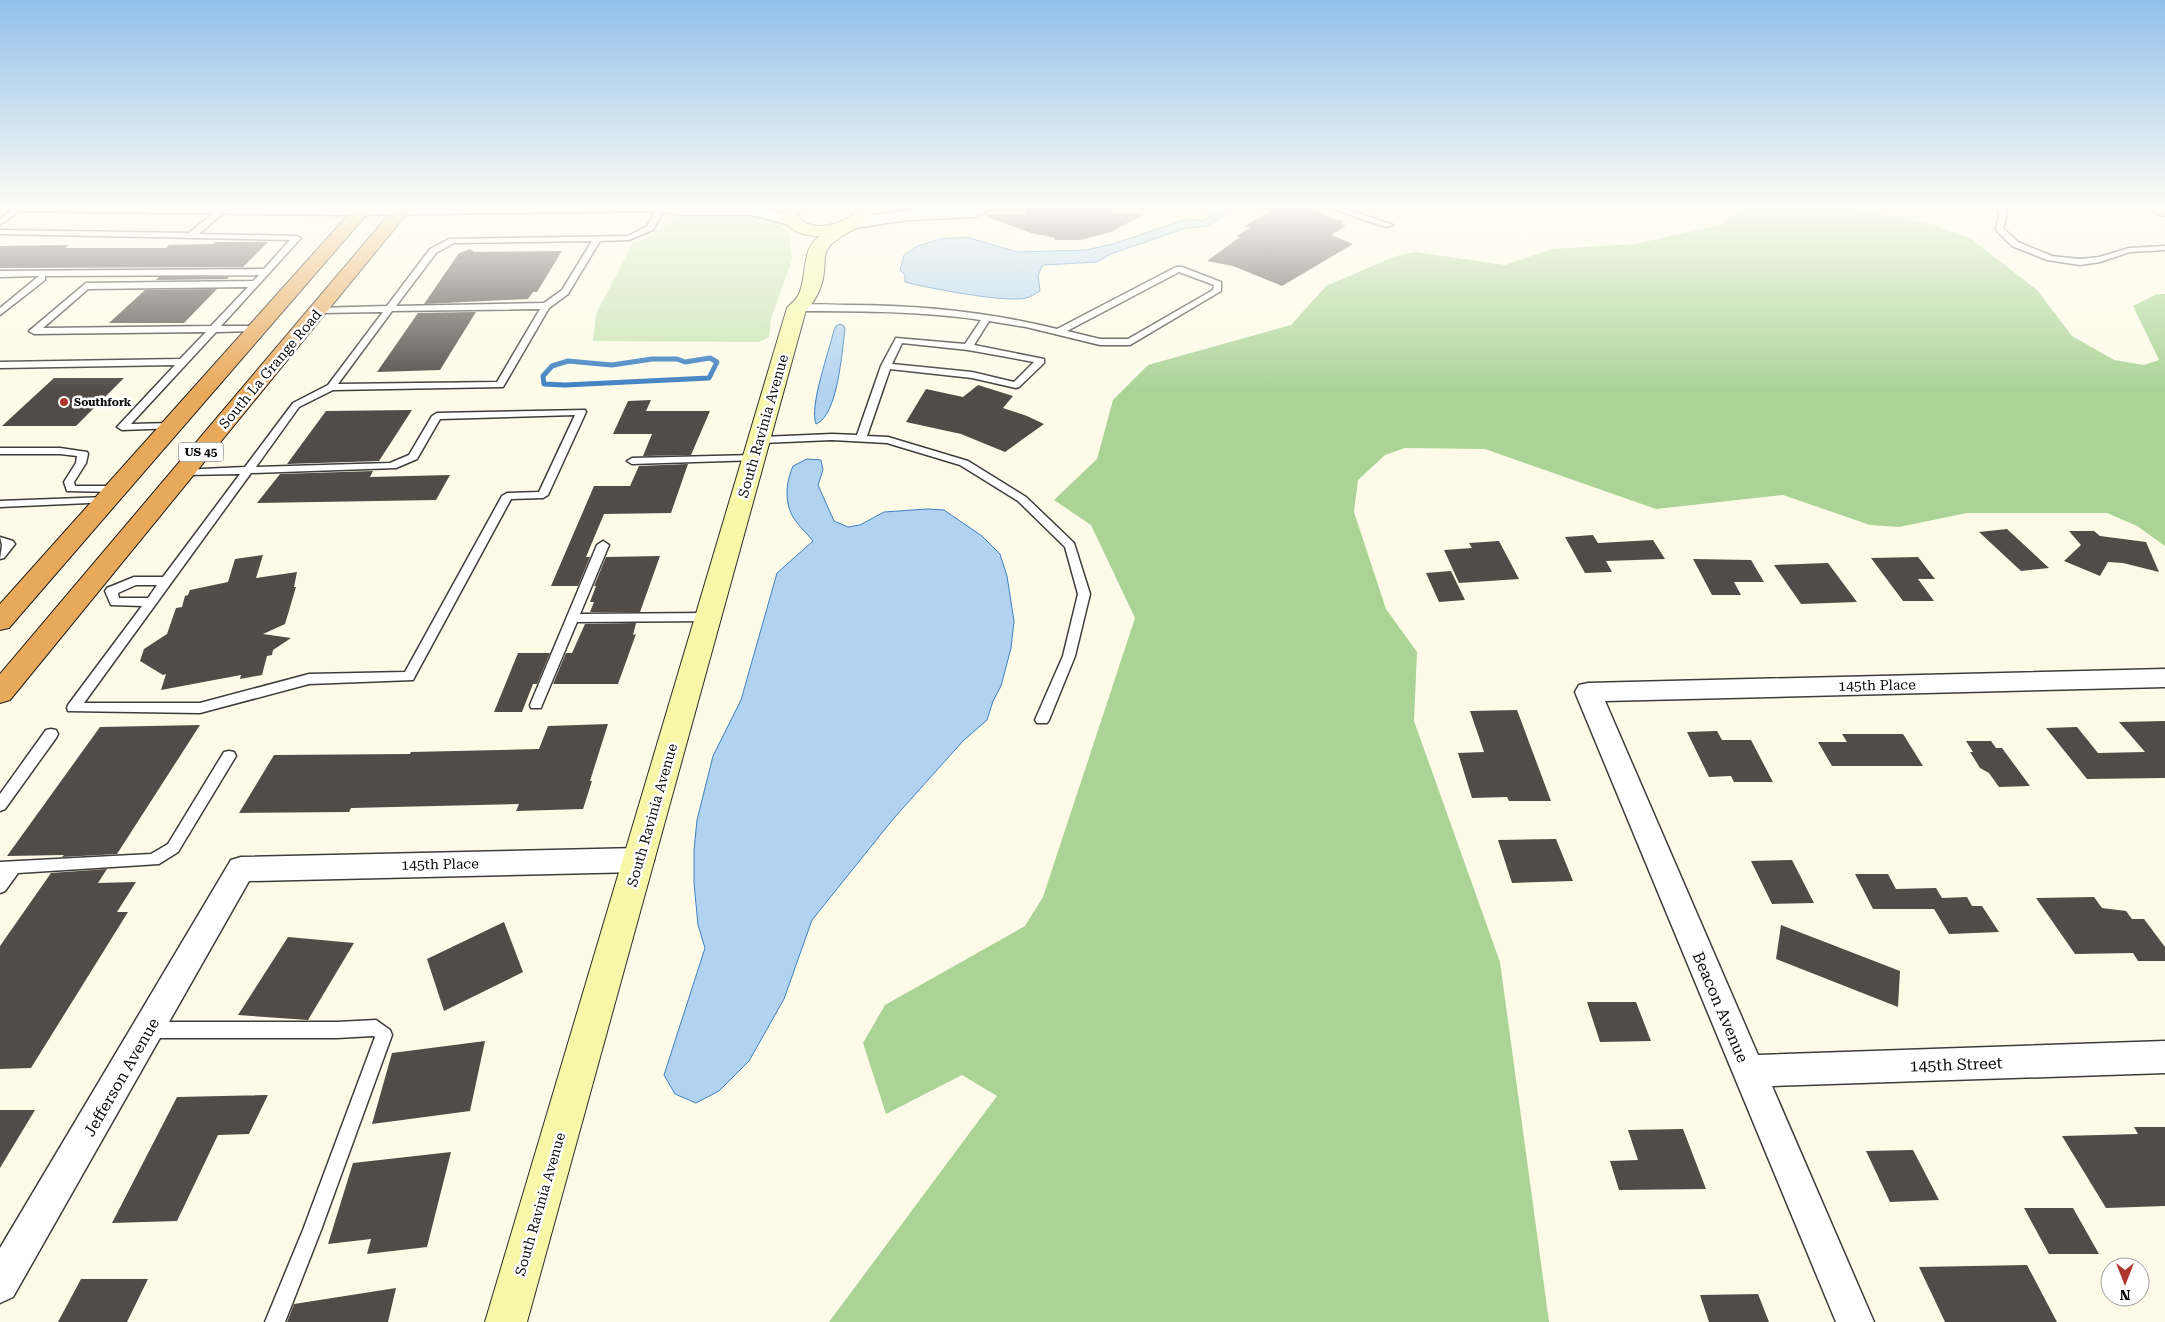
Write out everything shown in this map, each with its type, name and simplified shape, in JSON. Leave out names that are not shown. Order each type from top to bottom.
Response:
[{"type":"highway","name":"US 45","points":[[0,621],[312,268]]},
{"type":"highway","name":"South La Grange Road","points":[[0,693],[354,268]]},
{"type":"street","points":[[797,268],[788,299],[797,308]]},
{"type":"street","name":"South Ravinia Avenue","points":[[506,1322],[797,308],[806,300],[815,268]]},
{"type":"street","name":"145th Place","points":[[1588,692],[2165,678]]},
{"type":"street","name":"Beacon Avenue","points":[[1588,692],[1855,1322]]},
{"type":"street","name":"145th Place","points":[[241,869],[639,860]]},
{"type":"street","name":"Jefferson Avenue","points":[[0,1284],[241,869]]},
{"type":"street","name":"145th Street","points":[[1748,1071],[2165,1057]]},
{"type":"lane","points":[[172,426],[122,427],[270,268]]},
{"type":"lane","points":[[185,472],[248,471],[392,466],[413,457],[437,416],[581,412],[543,495],[507,496],[409,678],[309,679],[200,708],[73,708],[152,602],[167,581],[248,471],[296,405],[331,387],[421,268]]},
{"type":"lane","points":[[331,387],[500,384],[546,306],[564,292],[579,268]]},
{"type":"lane","points":[[797,308],[916,310],[1026,324],[1058,332],[1100,342],[1130,342],[1217,291],[1218,284],[1179,268],[1058,332]]},
{"type":"lane","points":[[0,274],[266,272]]},
{"type":"lane","points":[[0,312],[42,278]]},
{"type":"lane","points":[[254,284],[86,286],[34,331],[258,329]]},
{"type":"lane","points":[[320,310],[546,306]]},
{"type":"lane","points":[[968,347],[987,318]]},
{"type":"lane","points":[[861,438],[886,366],[900,340],[968,347],[1041,361],[1016,385],[972,375],[886,366]]},
{"type":"lane","points":[[0,365],[183,362]]},
{"type":"lane","points":[[632,462],[757,449],[832,437],[888,440],[964,463],[1022,499],[1070,546],[1084,594],[1069,656],[1042,720]]},
{"type":"lane","points":[[0,451],[60,451],[83,454],[81,464],[69,482],[71,489],[112,494]]},
{"type":"lane","points":[[0,504],[112,494]]},
{"type":"lane","points":[[0,541],[10,544],[0,555]]},
{"type":"lane","points":[[536,705],[603,545]]},
{"type":"lane","points":[[87,590],[111,591],[134,580],[167,581]]},
{"type":"lane","points":[[111,591],[115,602],[152,602]]},
{"type":"lane","points":[[572,618],[709,617]]},
{"type":"lane","points":[[0,805],[51,734]]},
{"type":"lane","points":[[0,887],[7,868],[154,860],[173,848],[229,756]]},
{"type":"lane","points":[[148,1030],[337,1030],[376,1028],[384,1036],[312,1230],[275,1322]]},
{"type":"green space","points":[[620,268],[789,268],[771,319],[769,337],[759,342],[593,341],[596,314]]},
{"type":"green space","points":[[1369,268],[2008,268],[2037,290],[2072,336],[2114,360],[2144,365],[2159,360],[2133,306],[2157,294],[2165,294],[2165,546],[2137,526],[2107,513],[1967,513],[1899,527],[1870,525],[1783,495],[1656,509],[1485,449],[1405,448],[1385,455],[1358,480],[1354,512],[1386,609],[1417,652],[1414,721],[1500,962],[1549,1322],[829,1322],[997,1096],[962,1075],[886,1114],[863,1043],[885,1005],[1025,926],[1043,897],[1135,618],[1091,525],[1054,500],[1097,459],[1113,400],[1148,365],[1291,325],[1326,286]]},
{"type":"water","points":[[901,268],[1042,268],[1038,275],[1040,291],[1026,298],[1016,299],[985,297],[916,285],[905,282],[905,275],[900,270]]},
{"type":"water","points":[[840,324],[845,329],[838,381],[829,409],[816,424],[815,405],[820,378],[834,330]]},
{"type":"water","points":[[807,459],[821,460],[823,470],[818,485],[834,521],[848,527],[860,525],[884,512],[927,509],[944,510],[982,536],[1000,554],[1007,576],[1014,621],[1011,648],[1001,686],[993,701],[987,720],[963,741],[894,818],[812,920],[784,999],[749,1061],[719,1091],[696,1103],[675,1094],[664,1075],[705,948],[698,925],[694,883],[694,850],[697,820],[713,756],[741,700],[777,573],[813,541],[793,517],[787,495],[789,477],[793,466]]},
{"type":"building","points":[[449,268],[552,268],[537,292],[533,292],[528,299],[424,304]]},
{"type":"building","points":[[1237,268],[1313,268],[1282,286]]},
{"type":"building","points":[[159,277],[229,277],[227,279],[156,280]]},
{"type":"building","points":[[217,289],[184,323],[109,323],[145,290]]},
{"type":"building","points":[[476,312],[440,370],[377,372],[418,313]]},
{"type":"building","name":"Southfork","points":[[54,378],[124,378],[76,426],[2,426]]},
{"type":"building","points":[[978,385],[1013,396],[1003,408],[1044,424],[1005,452],[961,434],[906,422],[926,389],[963,397]]},
{"type":"building","points":[[651,400],[646,411],[710,411],[691,455],[643,456],[652,434],[613,434],[628,401]]},
{"type":"building","points":[[412,410],[379,461],[287,464],[326,411]]},
{"type":"building","points":[[688,464],[671,513],[604,514],[586,557],[590,557],[578,586],[551,586],[594,486],[630,486],[639,466]]},
{"type":"building","points":[[373,471],[370,477],[450,475],[436,500],[257,503],[280,474]]},
{"type":"building","points":[[2007,529],[2049,568],[2021,571],[1979,532]]},
{"type":"building","points":[[2069,531],[2094,531],[2100,536],[2146,542],[2159,572],[2123,563],[2108,562],[2100,576],[2064,561],[2081,545]]},
{"type":"building","points":[[1593,535],[1598,543],[1653,540],[1665,559],[1606,561],[1612,572],[1585,573],[1565,537]]},
{"type":"building","points":[[1499,541],[1519,579],[1459,583],[1444,550],[1472,548],[1469,543]]},
{"type":"building","points":[[263,555],[256,578],[297,572],[294,587],[296,587],[285,624],[263,634],[291,638],[273,650],[272,655],[267,656],[262,675],[240,679],[241,675],[161,690],[166,674],[163,675],[140,661],[144,649],[167,634],[176,608],[182,607],[185,596],[188,595],[190,590],[228,582],[235,559]]},
{"type":"building","points":[[660,556],[640,612],[590,612],[594,602],[590,602],[596,586],[594,586],[606,557]]},
{"type":"building","points":[[1918,557],[1935,579],[1918,579],[1934,601],[1903,601],[1871,558]]},
{"type":"building","points":[[1693,559],[1751,560],[1764,582],[1734,582],[1741,595],[1712,595]]},
{"type":"building","points":[[1828,563],[1857,602],[1801,604],[1774,565]]},
{"type":"building","points":[[1451,571],[1465,600],[1439,602],[1426,573]]},
{"type":"building","points":[[636,623],[633,635],[636,634],[618,684],[553,684],[566,653],[572,653],[585,624]]},
{"type":"building","points":[[518,653],[550,653],[537,684],[533,684],[522,712],[494,712]]},
{"type":"building","points":[[1517,710],[1551,801],[1509,801],[1507,797],[1472,798],[1458,753],[1484,752],[1470,711]]},
{"type":"building","points":[[2165,721],[2165,778],[2087,779],[2046,728],[2077,727],[2098,753],[2145,752],[2119,722]]},
{"type":"building","points":[[608,724],[583,809],[516,811],[519,804],[351,808],[349,812],[239,813],[274,755],[410,754],[411,752],[539,749],[548,726]]},
{"type":"building","points":[[200,725],[117,854],[62,857],[64,855],[7,856],[100,727]]},
{"type":"building","points":[[1717,731],[1722,740],[1751,740],[1773,782],[1734,782],[1731,776],[1709,777],[1687,732]]},
{"type":"building","points":[[1842,734],[1903,734],[1923,766],[1832,766],[1818,742],[1847,742]]},
{"type":"building","points":[[1966,741],[1991,741],[1996,748],[2002,748],[2030,786],[1999,787],[1989,773],[1980,768],[1970,752],[1973,752]]},
{"type":"building","points":[[1556,839],[1573,881],[1512,883],[1498,840]]},
{"type":"building","points":[[1792,860],[1814,903],[1772,904],[1751,861]]},
{"type":"building","points":[[107,869],[98,883],[136,882],[117,912],[128,912],[31,1068],[0,1069],[0,946],[51,873]]},
{"type":"building","points":[[1855,874],[1888,874],[1896,889],[1936,888],[1942,898],[1967,897],[1972,906],[1982,906],[1999,932],[1949,934],[1934,909],[1873,909]]},
{"type":"building","points":[[2094,897],[2102,908],[2126,911],[2132,919],[2144,919],[2165,947],[2165,961],[2138,961],[2133,953],[2075,954],[2036,898]]},
{"type":"building","points":[[504,922],[523,972],[444,1011],[427,959]]},
{"type":"building","points":[[1781,925],[1900,971],[1898,1007],[1776,959]]},
{"type":"building","points":[[288,937],[354,943],[308,1020],[238,1015]]},
{"type":"building","points":[[1587,1002],[1636,1002],[1651,1041],[1600,1042]]},
{"type":"building","points":[[485,1041],[470,1111],[372,1124],[392,1053]]},
{"type":"building","points":[[268,1095],[249,1134],[218,1135],[177,1221],[112,1223],[177,1097]]},
{"type":"building","points":[[0,1110],[35,1110],[0,1168]]},
{"type":"building","points":[[2134,1127],[2165,1127],[2165,1206],[2106,1208],[2062,1136],[2138,1134]]},
{"type":"building","points":[[1683,1129],[1706,1189],[1619,1190],[1610,1161],[1638,1160],[1628,1130]]},
{"type":"building","points":[[1913,1150],[1939,1200],[1890,1202],[1866,1151]]},
{"type":"building","points":[[451,1152],[427,1247],[367,1254],[371,1239],[328,1244],[353,1163]]},
{"type":"building","points":[[2024,1208],[2073,1208],[2099,1254],[2049,1254]]},
{"type":"building","points":[[2027,1265],[2057,1322],[1945,1322],[1919,1267]]},
{"type":"building","points":[[81,1279],[148,1279],[127,1322],[58,1322]]},
{"type":"building","points":[[396,1288],[388,1322],[287,1322],[294,1304]]},
{"type":"building","points":[[1758,1294],[1769,1322],[1709,1322],[1700,1295]]},
{"type":"waterway","points":[[710,358],[717,362],[709,378],[565,385],[544,384],[543,376],[552,366],[568,361],[612,365],[652,359],[677,359],[685,362],[710,358]]},
{"type":"place","name":"Southfork","points":[[64,402]]}]
